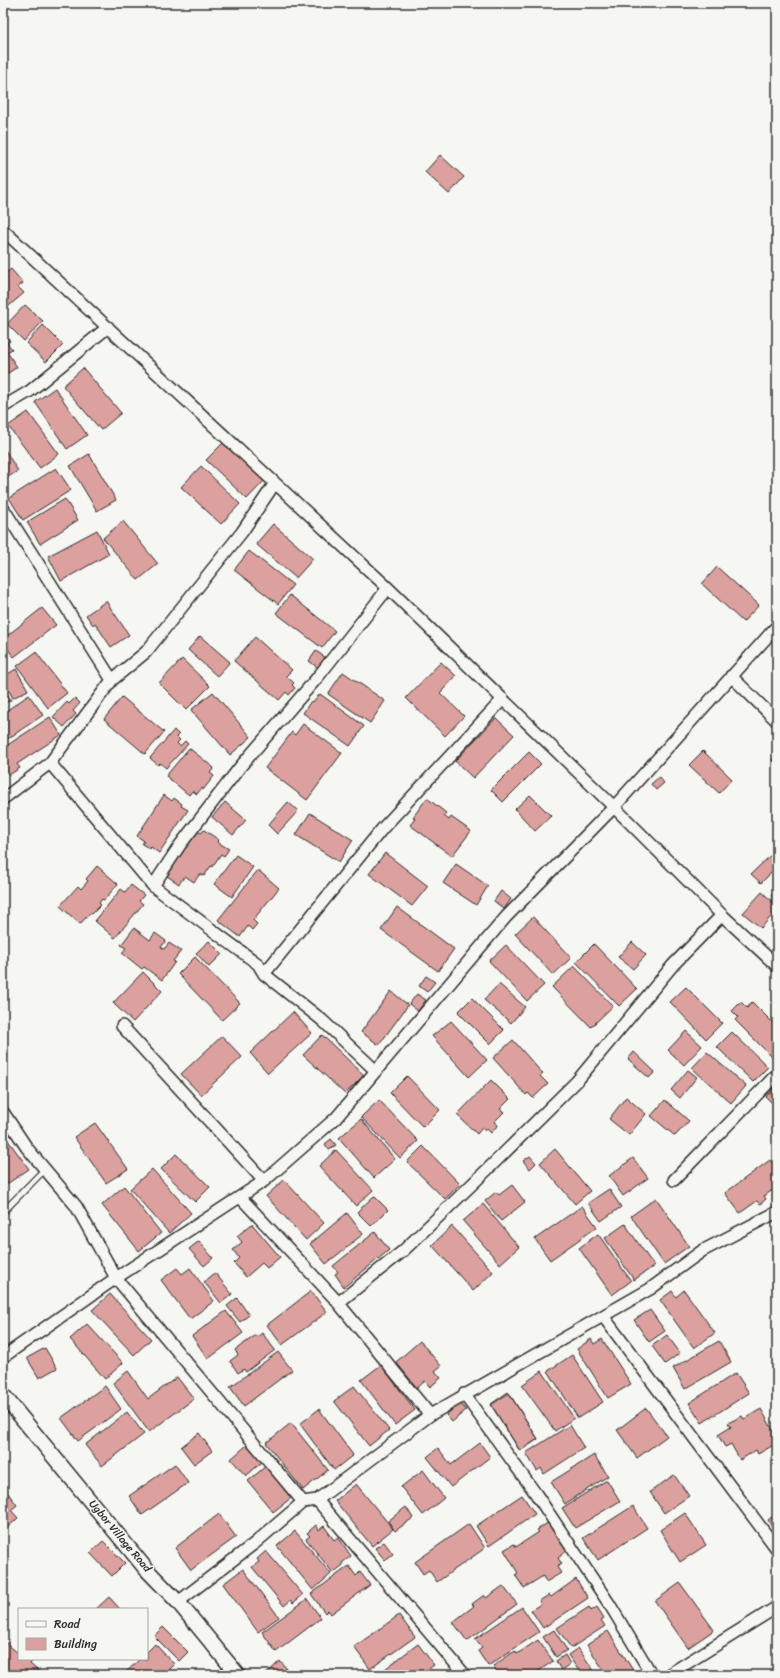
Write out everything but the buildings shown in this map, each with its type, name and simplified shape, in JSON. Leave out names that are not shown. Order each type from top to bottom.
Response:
[{"type":"street","points":[[3,230],[388,588],[614,807],[722,915],[777,966]]},
{"type":"street","points":[[3,407],[30,391],[108,328]]},
{"type":"street","points":[[3,798],[50,763],[112,680],[146,652],[242,532],[276,483]]},
{"type":"street","points":[[3,508],[112,680]]},
{"type":"street","points":[[153,886],[180,845],[240,767],[317,678],[388,588]]},
{"type":"street","points":[[3,1357],[116,1278],[241,1198],[264,1181],[336,1118],[506,917],[614,807],[777,626]]},
{"type":"street","points":[[731,676],[777,721]]},
{"type":"street","points":[[264,974],[382,829],[503,699]]},
{"type":"street","points":[[50,763],[153,886],[258,964],[264,974],[322,1020],[376,1071]]},
{"type":"street","points":[[338,1303],[403,1251],[492,1166],[577,1081],[673,965],[722,915]]},
{"type":"street","points":[[122,1026],[264,1181]]},
{"type":"street","points":[[674,1180],[777,1074]]},
{"type":"street","points":[[3,1112],[28,1148],[76,1206],[116,1278],[303,1502]]},
{"type":"street","points":[[241,1198],[338,1303],[430,1415]]},
{"type":"street","points":[[178,1602],[255,1543],[303,1502],[317,1500],[430,1415],[464,1394],[650,1289],[702,1251],[777,1212]]},
{"type":"street","points":[[603,1316],[777,1549]]},
{"type":"street","points":[[464,1394],[536,1494],[571,1546],[610,1605],[652,1675]]},
{"type":"street","name":"Ugbor Village Road","points":[[3,1395],[146,1569],[178,1602],[238,1675]]},
{"type":"street","points":[[317,1500],[465,1675]]},
{"type":"street","points":[[668,1675],[777,1607]]},
{"type":"lane","points":[[3,1212],[45,1169]]}]
